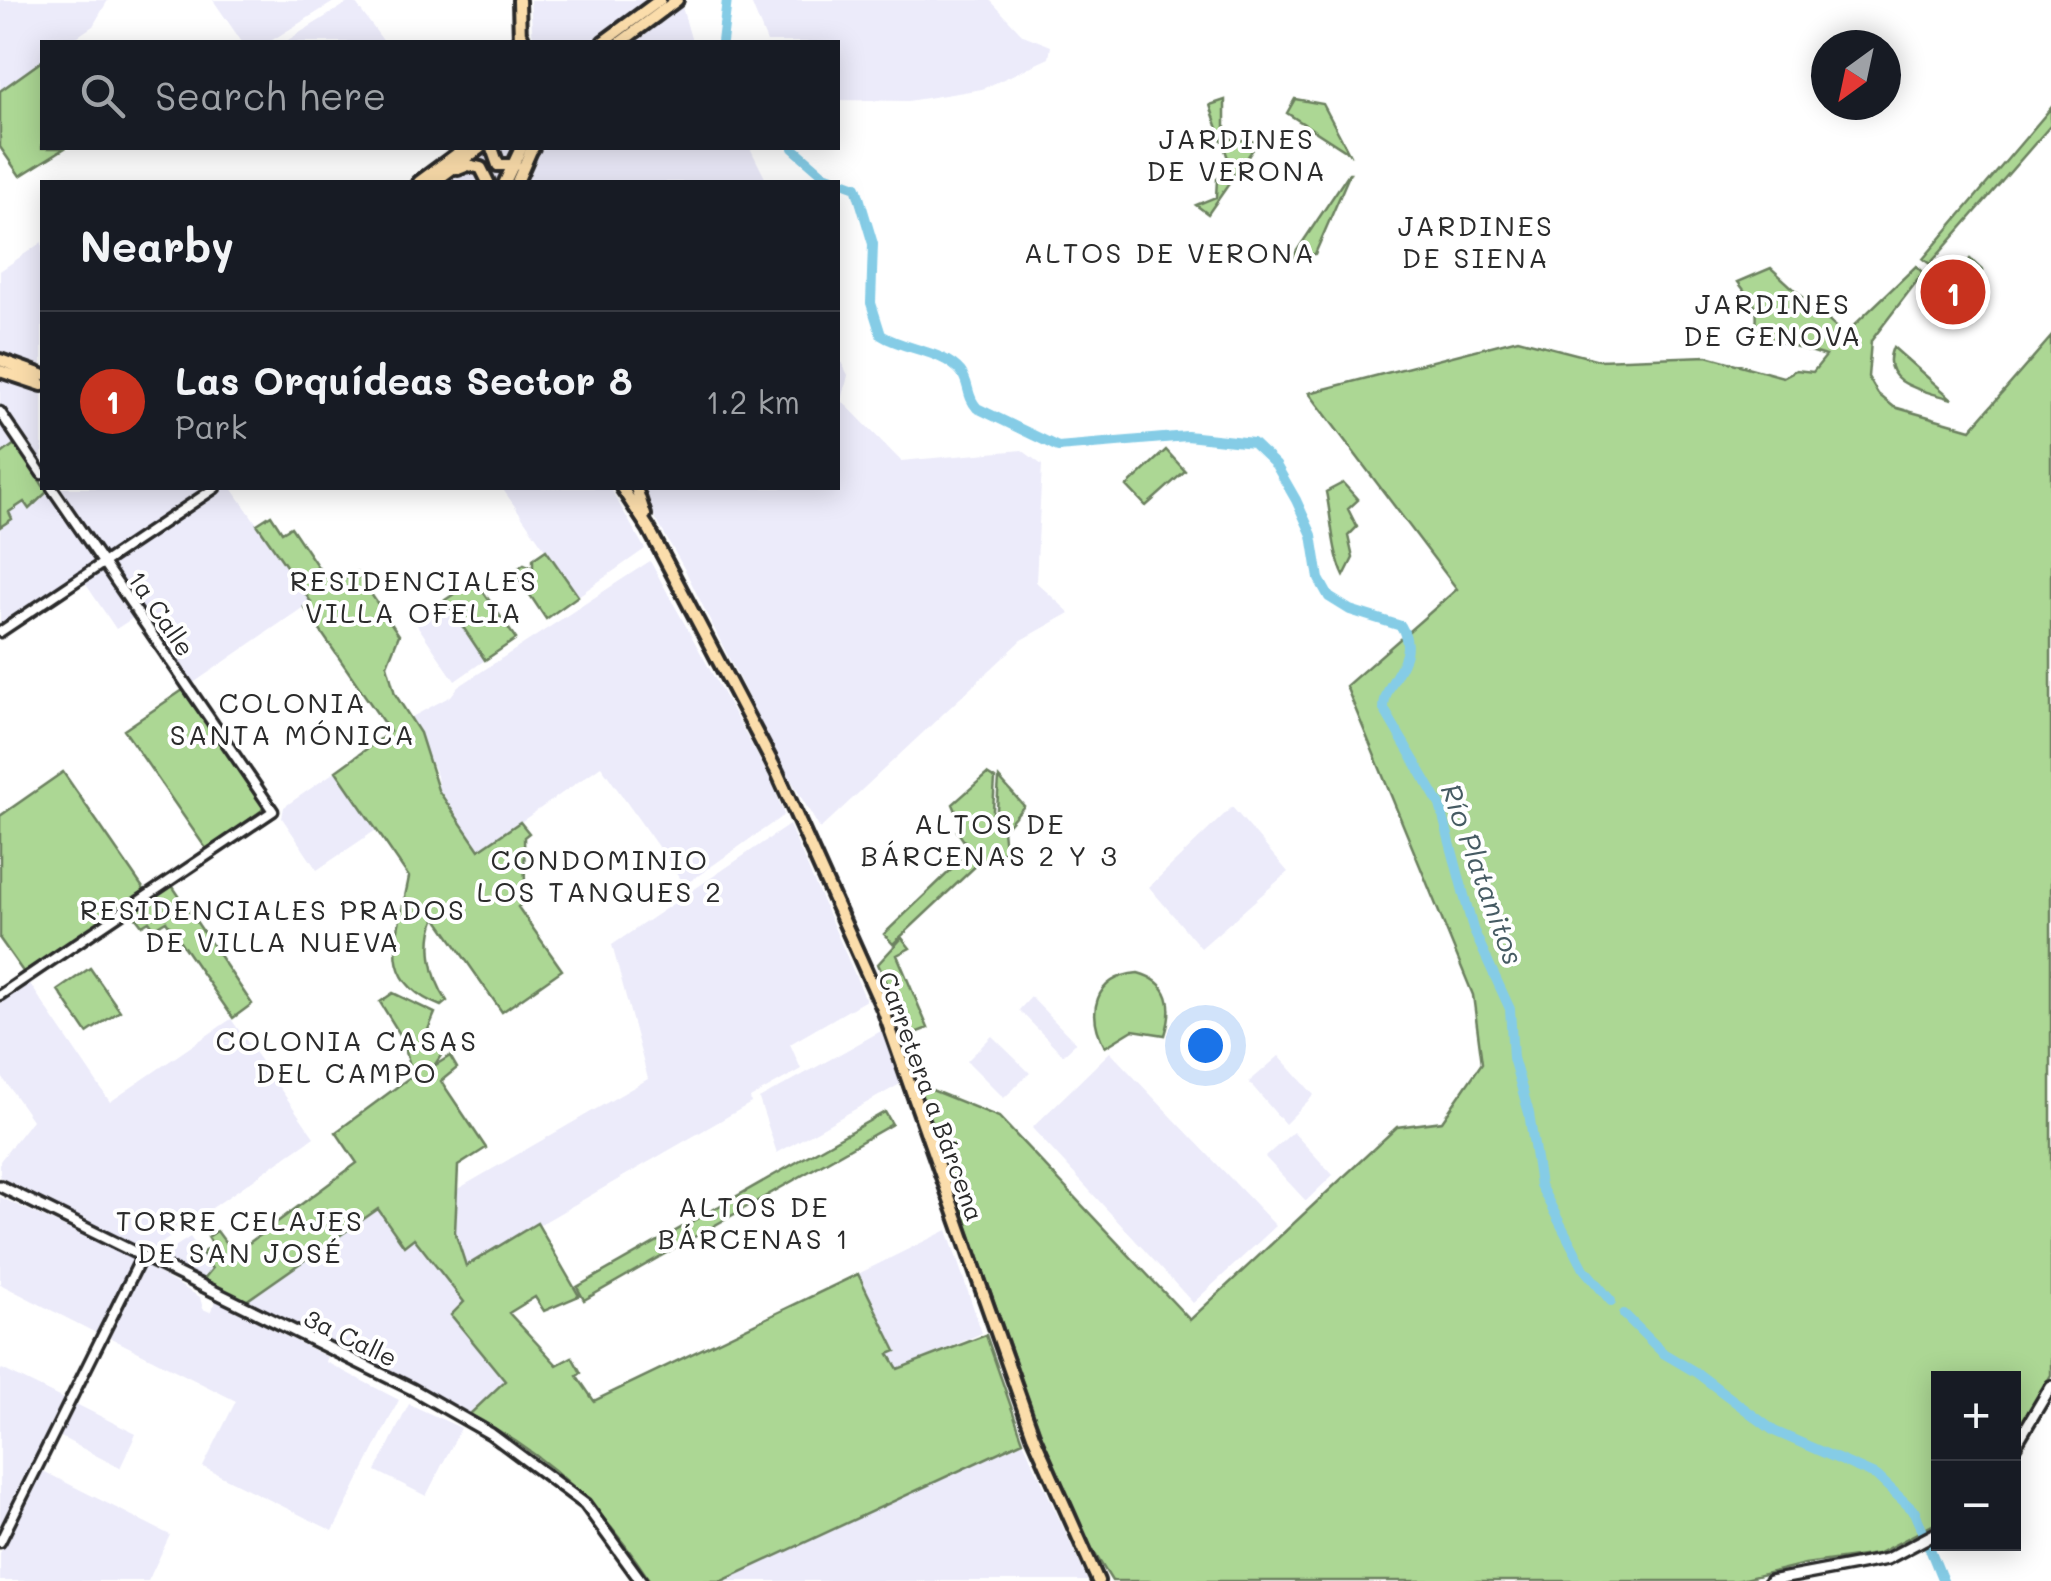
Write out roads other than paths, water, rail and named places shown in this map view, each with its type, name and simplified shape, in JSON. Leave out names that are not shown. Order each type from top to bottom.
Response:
[{"type":"main road","points":[[519,0],[522,40]]},
{"type":"main road","points":[[607,40],[660,0]]},
{"type":"main road","points":[[626,40],[677,0]]},
{"type":"main road","points":[[438,175],[452,150]]},
{"type":"main road","points":[[438,175],[463,150]]},
{"type":"main road","points":[[438,175],[477,150]]},
{"type":"main road","points":[[493,150],[498,165],[515,165]]},
{"type":"main road","points":[[506,180],[528,150]]},
{"type":"main road","points":[[518,180],[529,150]]},
{"type":"main road","points":[[438,175],[475,165],[485,172],[487,180]]},
{"type":"main road","points":[[0,360],[40,375]]},
{"type":"main road","points":[[0,371],[40,384]]},
{"type":"main road","name":"Carretera a Bárcena","points":[[634,491],[649,529],[777,772],[883,1009],[1032,1435],[1098,1581]]},
{"type":"main road","name":"3a Calle","points":[[0,1186],[412,1389],[491,1434],[585,1504],[641,1581]]},
{"type":"main road","points":[[2021,1436],[2051,1386]]},
{"type":"main road","points":[[1770,1581],[1863,1565],[1931,1536]]},
{"type":"street","points":[[0,412],[40,471]]},
{"type":"street","name":"1a Calle","points":[[0,995],[273,811],[53,490]]},
{"type":"street","points":[[0,632],[211,490]]},
{"type":"street","points":[[0,1542],[142,1256]]},
{"type":"waterway","name":"Río Platanitos","points":[[722,40],[727,0]]},
{"type":"waterway","name":"Río Platanitos","points":[[795,150],[824,175],[837,180]]},
{"type":"waterway","name":"Río Platanitos","points":[[840,181],[856,187],[873,244],[871,303],[881,335],[944,359],[964,376],[977,408],[1058,447],[1187,436],[1253,443],[1276,465],[1296,500],[1312,535],[1319,579],[1329,597],[1350,610],[1401,626],[1407,649],[1384,709],[1440,805],[1473,929],[1510,1009],[1513,1058],[1529,1113],[1540,1185],[1584,1269],[1611,1301]]},
{"type":"waterway","name":"Río Platanitos","points":[[1624,1314],[1663,1353],[1697,1373],[1774,1431],[1877,1476],[1915,1512],[1943,1581]]},
{"type":"place","name":"Las Orquídeas Sector 8","points":[[1953,292]]},
{"type":"district","name":"JARDINES DE VERONA","points":[[1237,154]]},
{"type":"district","name":"JARDINES DE SIENA","points":[[1476,241]]},
{"type":"district","name":"ALTOS DE VERONA","points":[[1170,252]]},
{"type":"district","name":"JARDINES DE GENOVA","points":[[1773,319]]},
{"type":"district","name":"RESIDENCIALES VILLA OFELIA","points":[[414,596]]},
{"type":"district","name":"COLONIA SANTA MÓNICA","points":[[293,718]]},
{"type":"district","name":"ALTOS DE BÁRCENAS 2 Y 3","points":[[990,839]]},
{"type":"district","name":"CONDOMINIO LOS TANQUES 2","points":[[600,875]]},
{"type":"district","name":"RESIDENCIALES PRADOS DE VILLA NUEVA","points":[[273,925]]},
{"type":"district","name":"COLONIA CASAS DEL CAMPO","points":[[347,1056]]},
{"type":"district","name":"ALTOS DE BÁRCENAS 1","points":[[754,1222]]},
{"type":"district","name":"TORRE CELAJES DE SAN JOSÉ","points":[[240,1236]]}]
